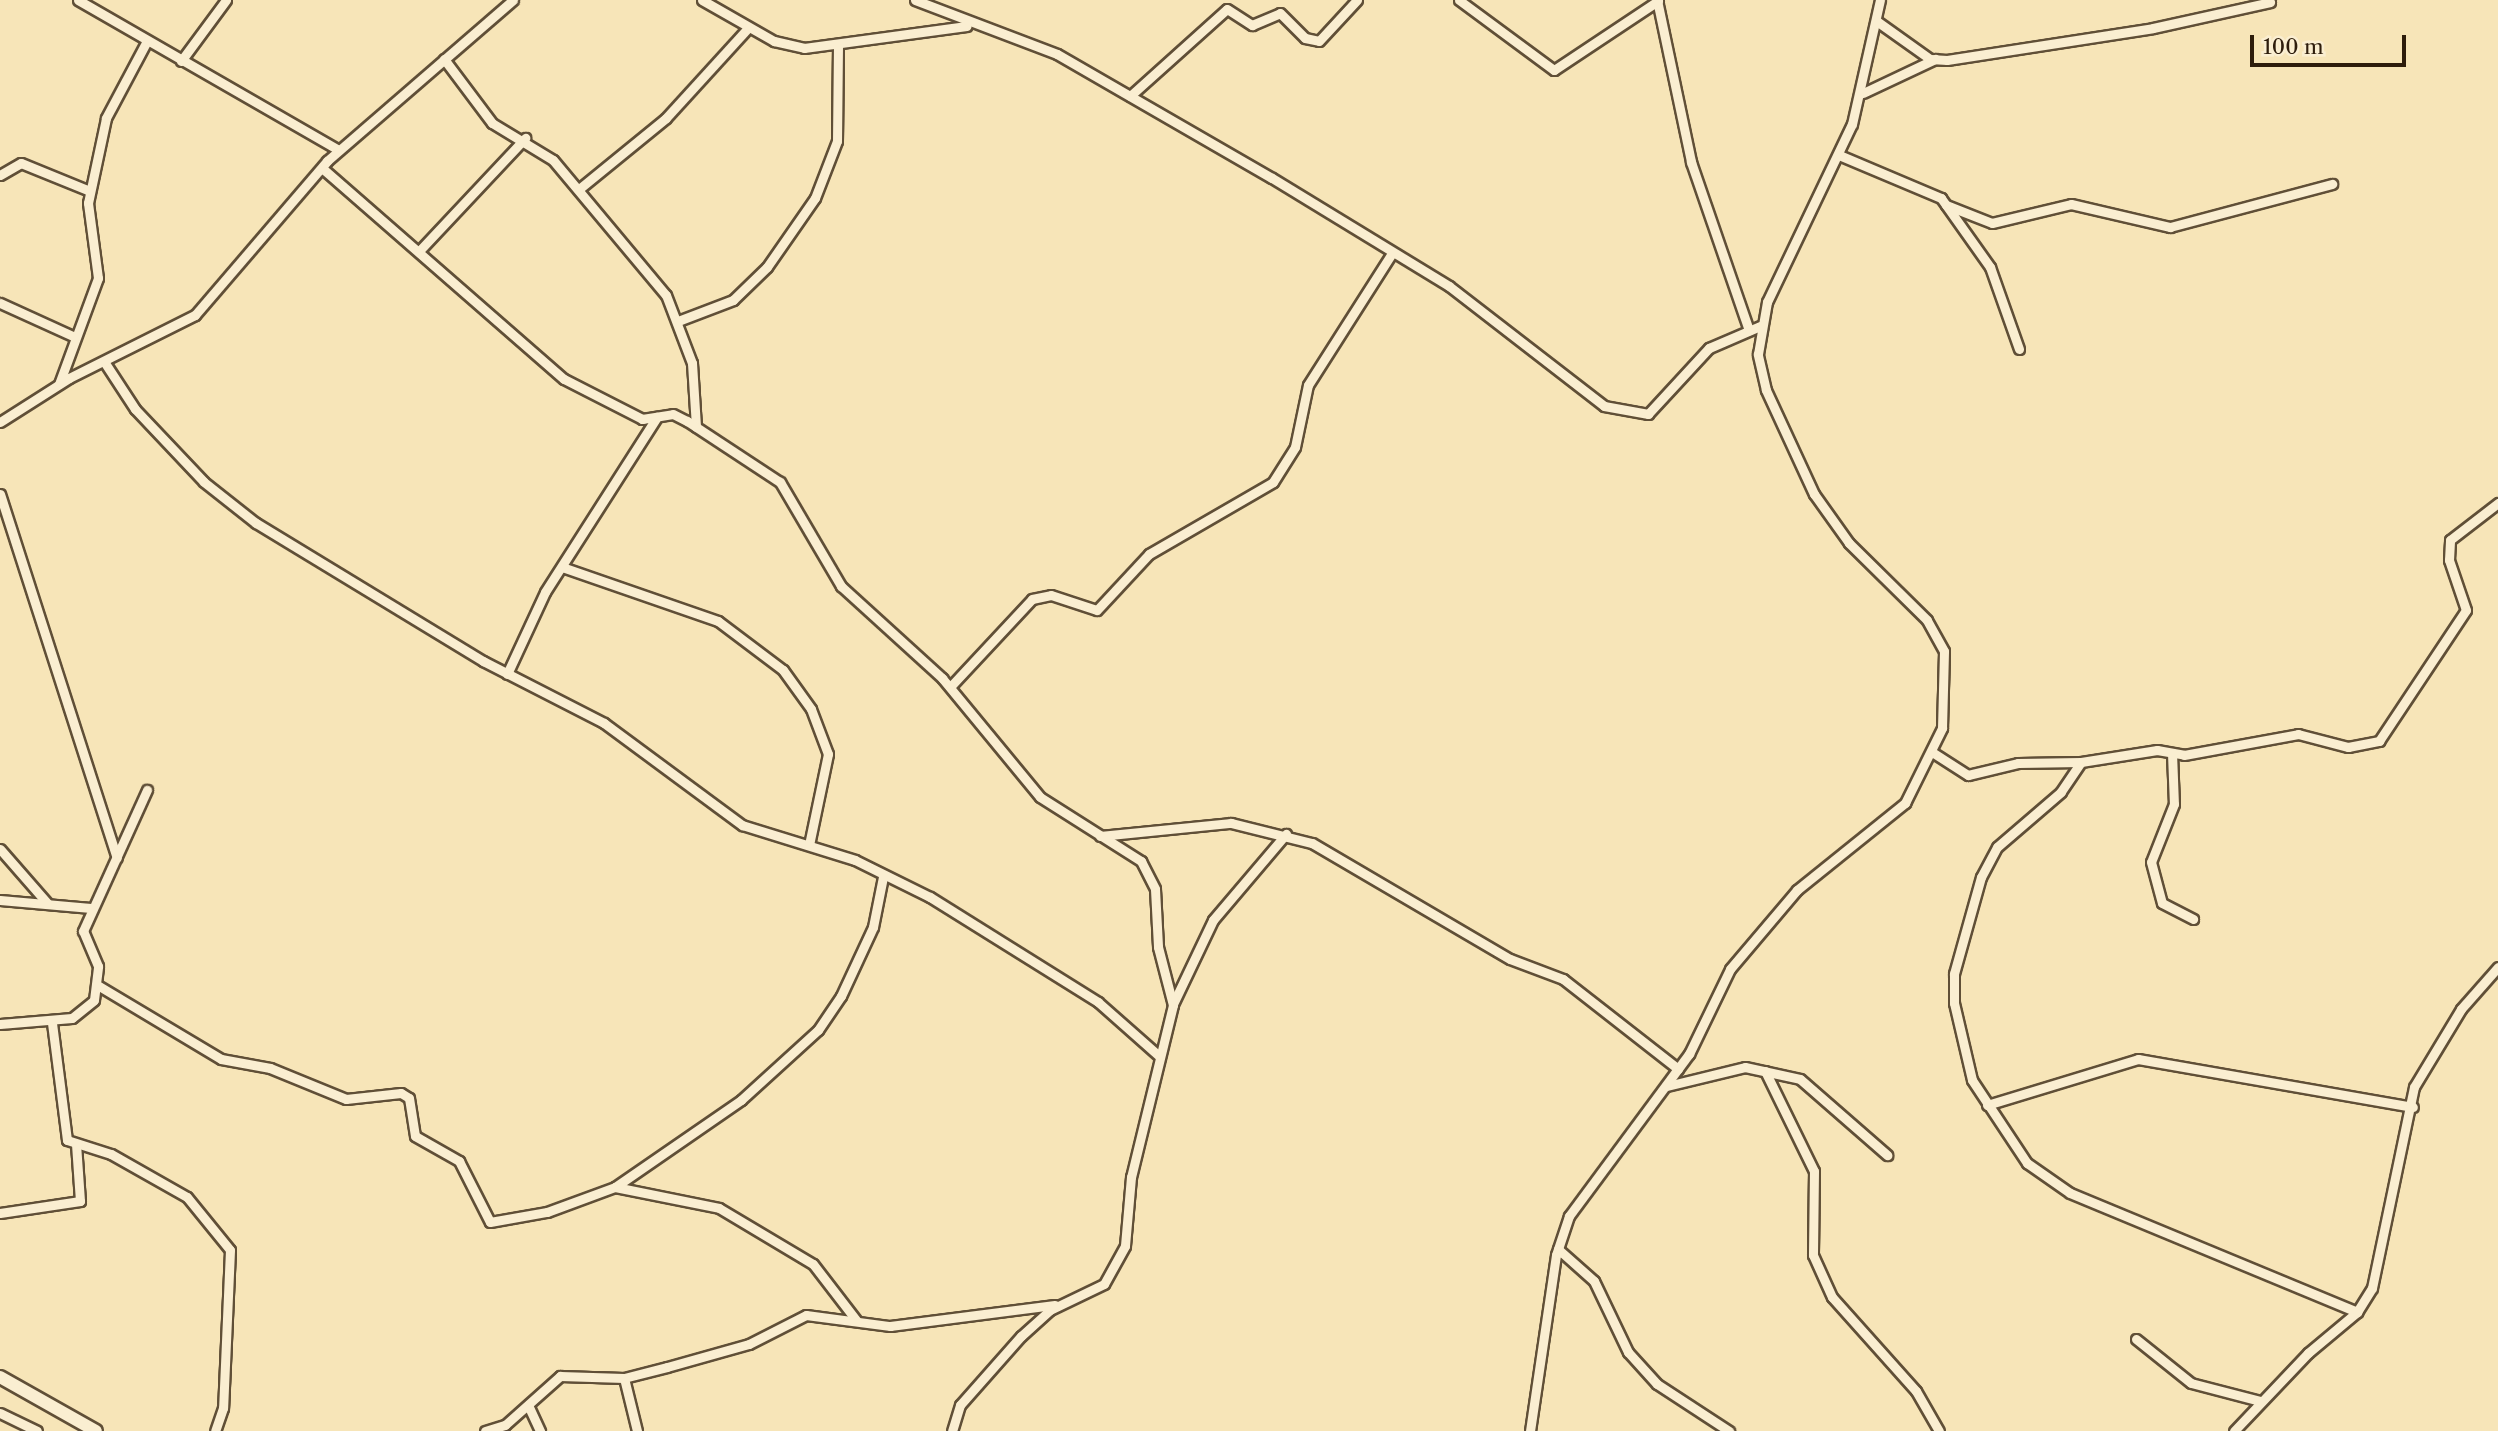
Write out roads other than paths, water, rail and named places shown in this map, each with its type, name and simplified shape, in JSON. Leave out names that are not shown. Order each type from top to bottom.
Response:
[{"type":"main road","points":[[0,1377],[96,1431]]},
{"type":"street","points":[[78,0],[339,150]]},
{"type":"street","points":[[181,61],[226,0]]},
{"type":"street","points":[[0,422],[58,384],[105,363],[195,315],[339,150],[513,0]]},
{"type":"street","points":[[702,0],[748,28],[804,48],[838,46],[971,26]]},
{"type":"street","points":[[915,0],[971,26],[1057,54],[1130,96],[1450,286],[1555,371],[1622,413],[1648,414],[1709,348],[1760,326]]},
{"type":"street","points":[[1130,96],[1227,9],[1252,25],[1280,13],[1306,38],[1319,41],[1357,0]]},
{"type":"street","points":[[1459,0],[1553,70],[1657,1],[1691,162],[1749,330]]},
{"type":"street","points":[[1530,1431],[1558,1249],[1569,1216],[1667,1086],[1730,969],[1797,890],[1905,803],[1932,752],[1946,703],[1944,650],[1927,620],[1849,543],[1814,494],[1766,390],[1760,326],[1839,155],[1863,93],[1880,0]]},
{"type":"street","points":[[1863,93],[1935,59],[2153,28],[2270,2]]},
{"type":"street","points":[[1878,22],[1935,59]]},
{"type":"street","points":[[579,189],[666,118],[748,28]]},
{"type":"street","points":[[58,384],[98,278],[90,191],[106,118],[147,41]]},
{"type":"street","points":[[678,321],[719,310],[741,293],[768,267],[815,198],[837,141],[838,46]]},
{"type":"street","points":[[444,59],[492,123],[525,138],[579,189],[637,257],[678,321],[692,363],[696,427]]},
{"type":"street","points":[[420,250],[525,138]]},
{"type":"street","points":[[1839,155],[1910,181],[1946,205],[1992,223],[2071,204],[2170,227],[2332,184]]},
{"type":"street","points":[[0,175],[21,163],[90,191]]},
{"type":"street","points":[[322,168],[420,250],[564,379],[642,419],[673,414],[780,482],[841,586],[950,687],[1040,797],[1141,861],[1155,888],[1158,947],[1173,1005]]},
{"type":"street","points":[[1946,205],[1990,267],[2019,349]]},
{"type":"street","points":[[950,687],[1032,599],[1051,595],[1097,611],[1149,554],[1225,516],[1279,477],[1295,447],[1308,385],[1392,253]]},
{"type":"street","points":[[0,303],[75,337]]},
{"type":"street","points":[[105,363],[135,409],[215,490],[256,523],[507,674],[604,723],[742,825],[809,845],[883,877],[1050,969],[1159,1056]]},
{"type":"street","points":[[507,674],[523,632],[657,417]]},
{"type":"street","points":[[0,494],[117,858]]},
{"type":"street","points":[[1932,752],[1968,775],[2018,763],[2081,762],[2298,734],[2348,747],[2379,741],[2466,610],[2447,553],[2450,540],[2498,503]]},
{"type":"street","points":[[562,567],[718,621],[783,670],[811,709],[828,754],[809,845]]},
{"type":"street","points":[[2172,752],[2174,804],[2151,862],[2162,903],[2193,919]]},
{"type":"street","points":[[2081,762],[2061,792],[1997,847],[1981,877],[1954,974],[1954,1003],[1972,1080],[2027,1163],[2070,1193],[2357,1312]]},
{"type":"street","points":[[147,790],[91,908],[83,931],[99,986],[221,1059],[270,1068],[346,1099],[401,1093],[409,1098],[415,1136],[459,1161],[490,1222],[547,1212],[615,1187],[741,1100],[818,1030],[873,927],[883,877]]},
{"type":"street","points":[[1098,836],[1191,823],[1286,834],[1358,867],[1510,959],[1563,979],[1678,1069]]},
{"type":"street","points":[[951,1431],[960,1405],[987,1373],[1060,1304],[1114,1273],[1125,1245],[1131,1177],[1173,1005],[1213,920],[1286,834]]},
{"type":"street","points":[[0,849],[48,904]]},
{"type":"street","points":[[0,900],[91,908]]},
{"type":"street","points":[[2234,1431],[2260,1401],[2357,1312],[2379,1265],[2413,1107],[2426,1060],[2498,967]]},
{"type":"street","points":[[0,1024],[52,1023],[85,1009],[99,986]]},
{"type":"street","points":[[52,1023],[61,1131],[76,1144],[147,1172],[187,1197],[219,1228],[230,1250],[223,1408],[215,1431]]},
{"type":"street","points":[[1987,1105],[2138,1059],[2413,1107]]},
{"type":"street","points":[[1667,1086],[1745,1067],[1765,1070],[1814,1086],[1886,1155]]},
{"type":"street","points":[[1765,1070],[1814,1171],[1813,1255],[1832,1297],[1916,1391],[1939,1431]]},
{"type":"street","points":[[0,1213],[80,1201],[76,1144]]},
{"type":"street","points":[[615,1187],[719,1208],[813,1264],[856,1320]]},
{"type":"street","points":[[1558,1249],[1594,1281],[1628,1352],[1657,1384],[1729,1431]]},
{"type":"street","points":[[485,1431],[528,1405],[560,1376],[624,1378],[749,1344],[806,1315],[890,1326],[1060,1304]]},
{"type":"street","points":[[2136,1339],[2191,1383],[2260,1401]]},
{"type":"street","points":[[624,1378],[637,1431]]},
{"type":"street","points":[[528,1405],[540,1431]]},
{"type":"street","points":[[0,1412],[37,1431]]}]
